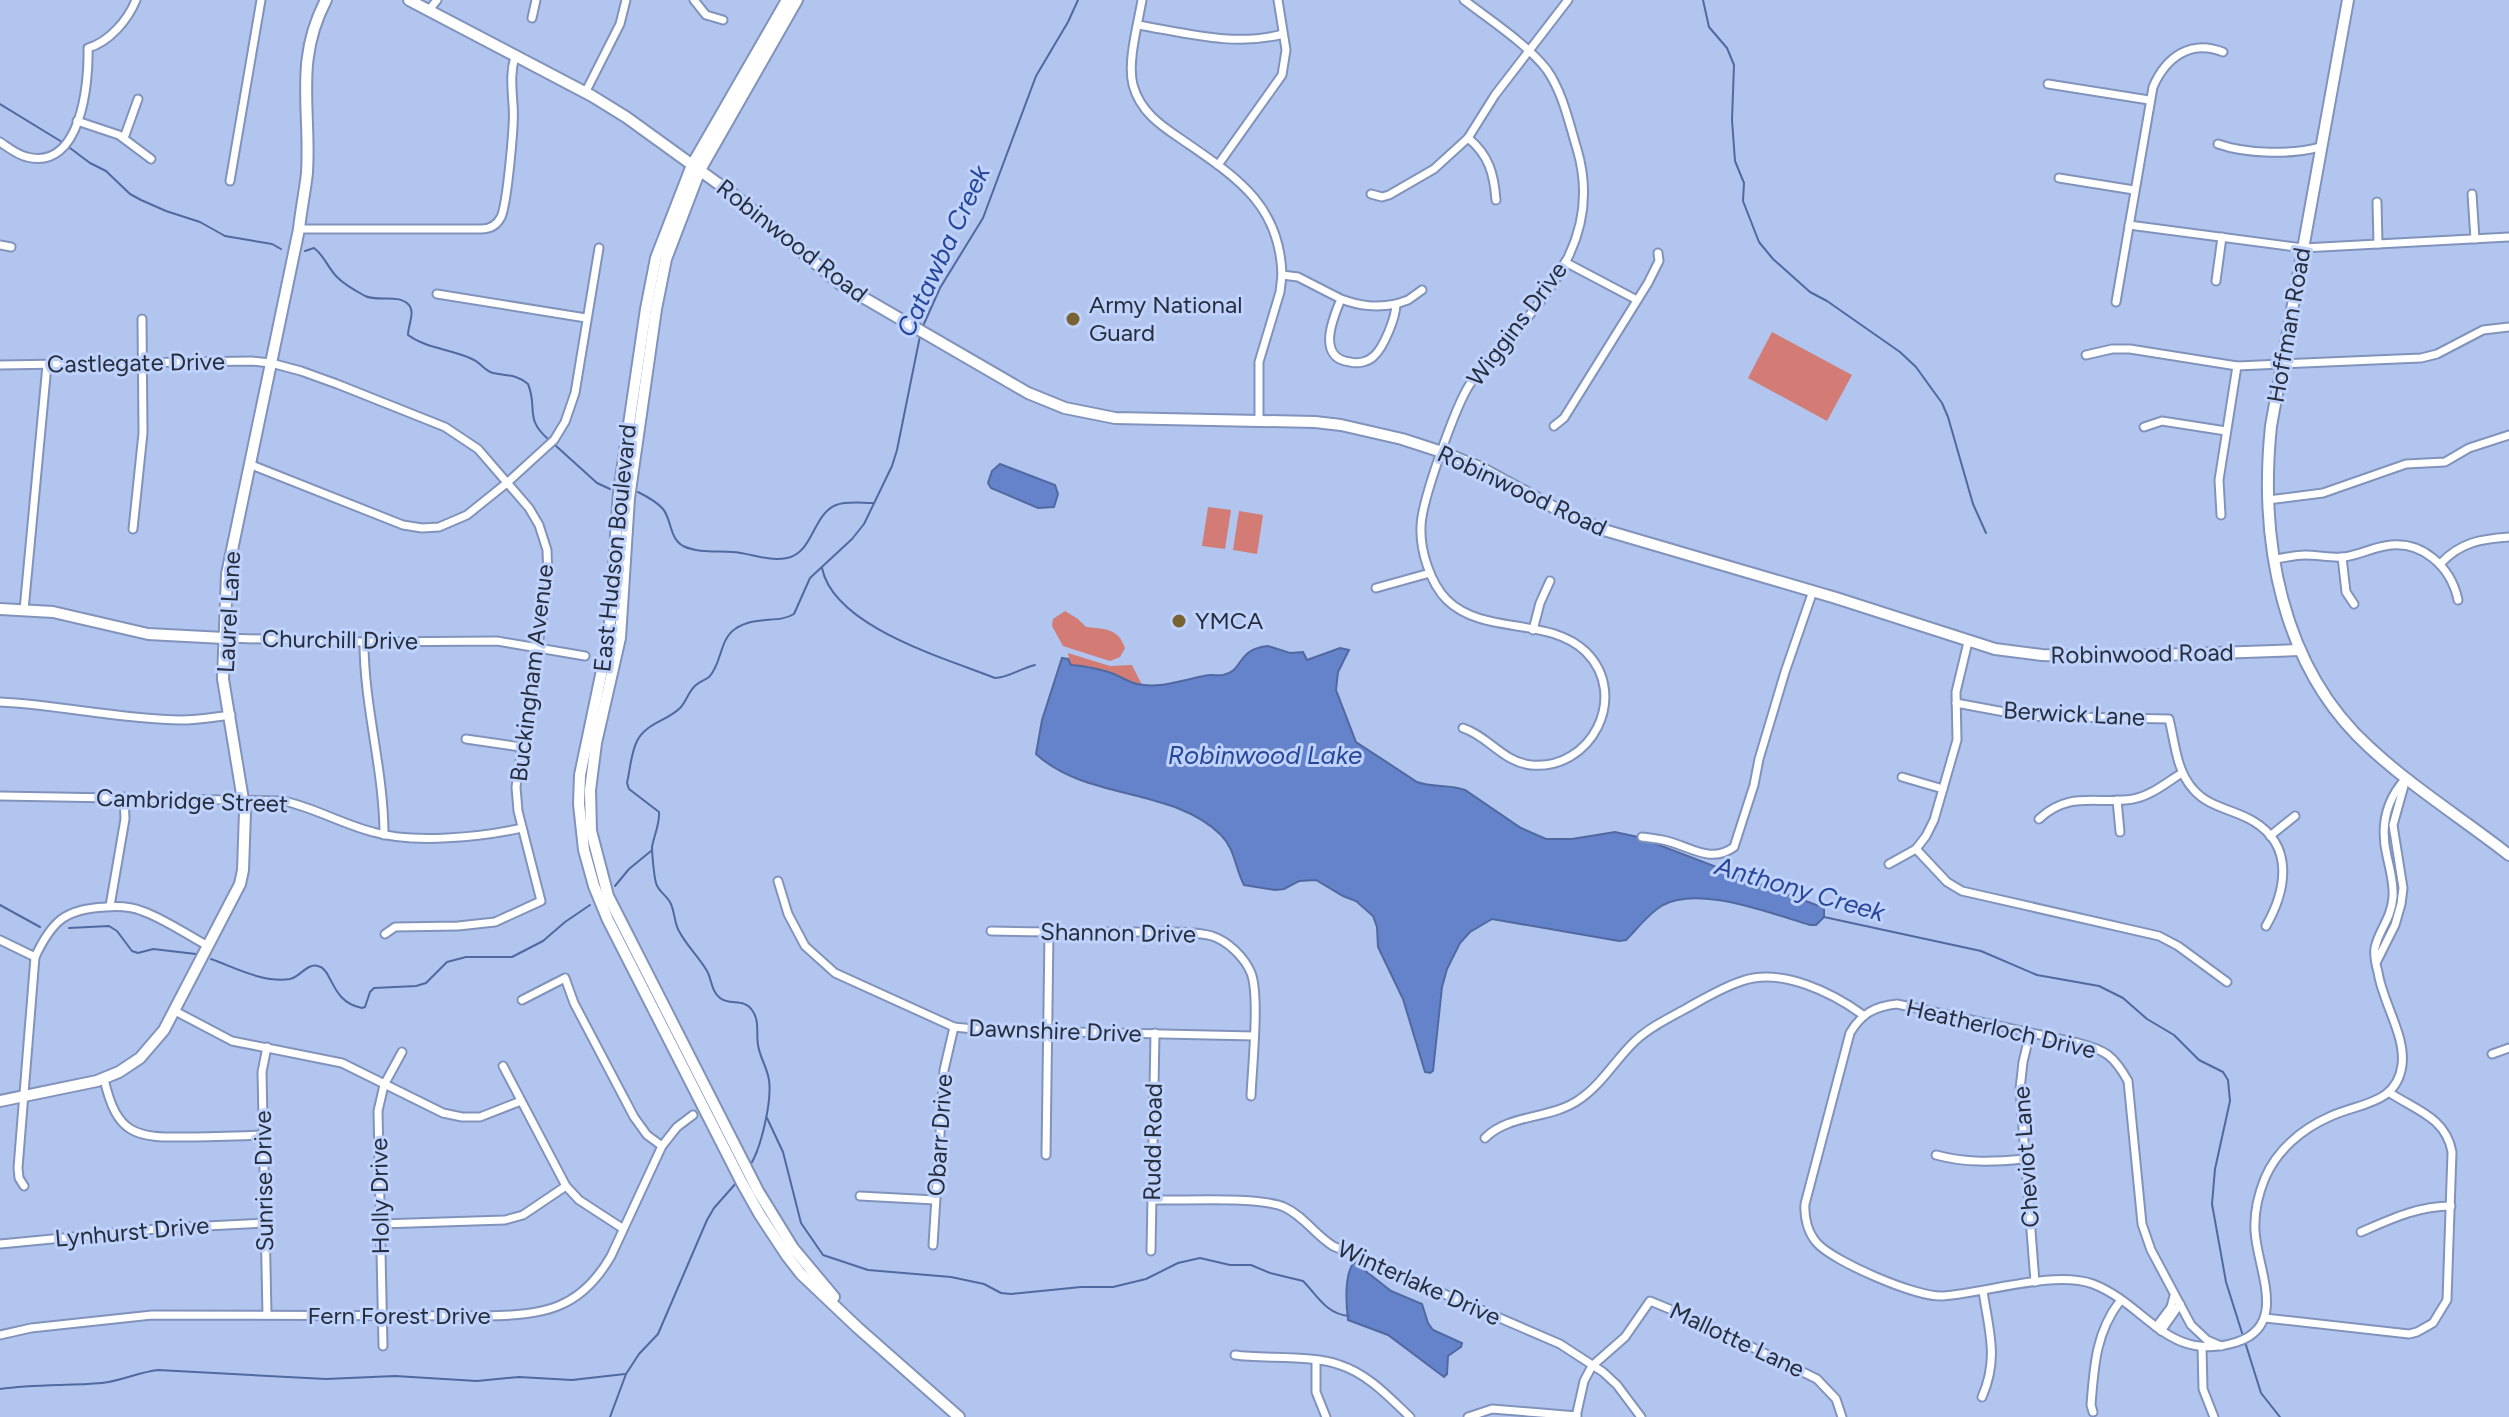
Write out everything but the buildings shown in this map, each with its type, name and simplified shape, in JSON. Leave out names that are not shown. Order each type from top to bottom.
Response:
[{"type":"main road","name":"Laurel Lane","points":[[0,1101],[104,1079],[128,1067],[149,1050],[175,1011],[240,884],[244,861],[244,800],[223,679],[228,561],[299,229],[307,171],[304,87],[309,46],[326,0]]},
{"type":"main road","name":"Robinwood Road","points":[[409,0],[626,117],[738,198],[829,276],[1028,393],[1065,408],[1089,415],[1140,419],[1259,420],[1341,425],[1402,439],[1481,468],[1596,528],[1813,591],[1968,642],[2010,651],[2083,657],[2300,650]]},
{"type":"main road","name":"East Hudson Boulevard","points":[[787,0],[696,168],[656,258],[619,492],[609,637],[583,756],[579,804],[584,850],[597,894],[624,953],[755,1195],[772,1235],[801,1274],[969,1417]]},
{"type":"main road","name":"East Hudson Boulevard","points":[[696,168],[797,0]]},
{"type":"main road","name":"Hoffman Road","points":[[2300,650],[2286,610],[2274,559],[2268,500],[2269,444],[2348,0]]},
{"type":"main road","name":"Churchill Drive","points":[[0,609],[53,612],[148,634],[224,638]]},
{"type":"main road","points":[[2300,650],[2319,688],[2368,747],[2509,855]]},
{"type":"main road","name":"East Hudson Boulevard","points":[[866,1331],[959,1417]]},
{"type":"street","points":[[0,142],[30,158],[49,157],[65,147],[71,139],[88,82],[88,48],[108,37],[127,17],[136,0]]},
{"type":"street","points":[[230,181],[261,0]]},
{"type":"street","points":[[429,10],[437,0]]},
{"type":"street","points":[[532,18],[536,0]]},
{"type":"street","points":[[585,93],[620,24],[626,0]]},
{"type":"street","points":[[694,0],[706,15],[723,20]]},
{"type":"street","points":[[1142,0],[1132,77],[1140,102],[1156,122],[1246,188],[1266,212],[1278,241],[1282,275],[1280,292],[1259,362],[1259,420]]},
{"type":"street","points":[[1218,165],[1282,75],[1286,50],[1278,0]]},
{"type":"street","name":"Wiggins Drive","points":[[1430,573],[1421,520],[1442,452],[1469,386],[1525,321],[1565,262],[1577,240],[1585,206],[1583,169],[1556,85],[1529,52],[1464,0]]},
{"type":"street","points":[[1371,194],[1382,197],[1402,188],[1434,169],[1468,138],[1495,95],[1568,0]]},
{"type":"street","points":[[1138,25],[1233,40],[1283,34]]},
{"type":"street","points":[[2116,302],[2149,100],[2158,75],[2176,57],[2201,46],[2223,52]]},
{"type":"street","points":[[299,229],[488,229],[497,223],[503,213],[509,162],[514,106],[510,82],[515,56]]},
{"type":"street","points":[[2048,84],[2149,100]]},
{"type":"street","points":[[124,138],[138,99]]},
{"type":"street","points":[[77,121],[124,138],[151,159]]},
{"type":"street","points":[[1468,138],[1480,148],[1490,164],[1496,200]]},
{"type":"street","points":[[2218,144],[2237,150],[2306,151],[2320,147]]},
{"type":"street","points":[[2059,178],[2134,190]]},
{"type":"street","points":[[2472,194],[2475,239]]},
{"type":"street","points":[[2377,202],[2378,244]]},
{"type":"street","points":[[2129,225],[2303,248],[2509,237]]},
{"type":"street","points":[[2216,281],[2222,237]]},
{"type":"street","points":[[0,245],[11,247]]},
{"type":"street","points":[[249,464],[403,525],[439,527],[457,521],[547,448],[565,422],[575,393],[599,248]]},
{"type":"street","points":[[1554,426],[1564,418],[1637,300],[1659,261],[1658,253]]},
{"type":"street","points":[[1565,262],[1637,300]]},
{"type":"street","points":[[1282,275],[1298,277],[1360,305],[1381,307],[1396,304],[1422,290]]},
{"type":"street","points":[[437,294],[586,318]]},
{"type":"street","points":[[1341,299],[1331,324],[1329,344],[1334,354],[1344,362],[1358,363],[1375,356],[1392,324],[1396,304]]},
{"type":"street","points":[[133,529],[143,433],[142,319]]},
{"type":"street","points":[[2086,355],[2112,349],[2130,349],[2237,366],[2421,358],[2437,354],[2483,330],[2509,327]]},
{"type":"street","name":"Castlegate Drive","points":[[0,365],[271,363]]},
{"type":"street","name":"Buckingham Avenue","points":[[271,363],[337,384],[445,427],[478,449],[529,508],[539,525],[547,550],[548,580],[516,787],[522,828],[541,901],[495,922],[395,927],[385,934]]},
{"type":"street","points":[[24,610],[47,365]]},
{"type":"street","points":[[2221,515],[2219,480],[2237,366]]},
{"type":"street","points":[[2144,427],[2162,421],[2226,431]]},
{"type":"street","points":[[2268,500],[2323,493],[2406,464],[2445,462],[2469,448],[2509,435]]},
{"type":"street","points":[[2441,563],[2468,543],[2509,537]]},
{"type":"street","points":[[2274,559],[2302,555],[2342,557],[2396,545],[2415,549],[2441,563],[2455,586],[2458,600]]},
{"type":"street","points":[[2342,557],[2346,592],[2354,604]]},
{"type":"street","points":[[1376,588],[1430,573],[1443,596],[1465,613],[1573,643],[1586,652],[1604,684],[1602,720],[1593,737],[1575,754],[1561,761],[1531,765],[1509,757],[1477,732],[1463,728]]},
{"type":"street","points":[[1533,630],[1550,581]]},
{"type":"street","points":[[1642,837],[1670,841],[1709,856],[1720,855],[1734,847],[1785,672],[1813,591]]},
{"type":"street","name":"Churchill Drive","points":[[224,638],[364,642],[473,640],[538,646],[585,656]]},
{"type":"street","points":[[364,642],[365,681],[382,785],[384,835]]},
{"type":"street","points":[[1889,864],[1916,849],[1929,832],[1957,740],[1957,681],[1968,642]]},
{"type":"street","points":[[0,702],[178,720],[231,715]]},
{"type":"street","name":"Berwick Lane","points":[[1956,703],[2026,716],[2169,719],[2182,773],[2192,788],[2210,803],[2255,822],[2270,836]]},
{"type":"street","points":[[466,739],[521,747]]},
{"type":"street","points":[[2039,819],[2050,809],[2064,803],[2146,795],[2182,773]]},
{"type":"street","points":[[1902,777],[1943,789]]},
{"type":"street","points":[[1485,1138],[1496,1127],[1555,1112],[1579,1100],[1593,1089],[1641,1036],[1743,980],[1770,978],[1805,985],[1838,998],[1863,1015],[1846,1045],[1805,1213],[1809,1231],[1826,1251],[1907,1290],[1938,1297],[2035,1282],[2083,1281],[2101,1288],[2173,1339],[2202,1347],[2237,1342],[2253,1334],[2265,1318],[2268,1303],[2255,1219],[2261,1190],[2272,1164],[2293,1140],[2316,1123],[2371,1104],[2390,1093],[2401,1071],[2402,1051],[2379,982],[2377,964],[2401,904],[2393,825],[2406,778]]},
{"type":"street","name":"Cambridge Street","points":[[0,796],[284,801],[312,808],[364,830],[404,837],[480,836],[522,828]]},
{"type":"street","points":[[110,906],[125,819],[124,797]]},
{"type":"street","points":[[2117,800],[2120,832]]},
{"type":"street","points":[[2266,926],[2279,900],[2283,880],[2281,858],[2270,836],[2295,816]]},
{"type":"street","points":[[1916,849],[1947,882],[1962,891],[2159,936],[2227,982]]},
{"type":"street","name":"Dawnshire Drive","points":[[778,881],[794,927],[805,946],[821,963],[846,979],[954,1027],[1254,1036]]},
{"type":"street","points":[[24,1186],[18,1168],[35,957],[49,931],[67,914],[83,908],[128,907],[144,911],[208,946]]},
{"type":"street","name":"Shannon Drive","points":[[991,931],[1202,934],[1219,939],[1233,950],[1250,971],[1254,988],[1251,1096]]},
{"type":"street","points":[[1046,1155],[1049,932]]},
{"type":"street","points":[[0,940],[35,957]]},
{"type":"street","points":[[522,1000],[565,978],[574,1003],[634,1117],[647,1135],[662,1146]]},
{"type":"street","name":"Heatherloch Drive","points":[[1863,1015],[1878,1007],[1897,1004],[2098,1048],[2117,1061],[2128,1081],[2142,1224],[2151,1250],[2196,1331],[2221,1346]]},
{"type":"street","points":[[175,1011],[227,1039],[342,1063],[443,1113],[462,1117],[489,1114],[521,1101]]},
{"type":"street","name":"Obarr Drive","points":[[933,1245],[944,1070],[954,1027]]},
{"type":"street","name":"Rudd Road","points":[[1151,1251],[1155,1033]]},
{"type":"street","name":"Cheviot Lane","points":[[2030,1033],[2020,1089],[2035,1282]]},
{"type":"street","name":"Sunrise Drive","points":[[267,1047],[262,1067],[267,1315]]},
{"type":"street","points":[[2492,1054],[2509,1048]]},
{"type":"street","name":"Holly Drive","points":[[383,1346],[378,1111],[384,1085],[402,1052]]},
{"type":"street","points":[[503,1066],[566,1186],[586,1205],[622,1228]]},
{"type":"street","points":[[104,1079],[109,1100],[119,1120],[146,1137],[263,1135]]},
{"type":"street","points":[[2265,1318],[2409,1334],[2425,1328],[2439,1316],[2447,1300],[2452,1152],[2447,1134],[2433,1118],[2390,1093]]},
{"type":"street","name":"Fern Forest Drive","points":[[0,1335],[31,1328],[152,1315],[523,1315],[550,1310],[575,1298],[596,1279],[611,1256],[662,1146],[677,1127],[693,1115]]},
{"type":"street","points":[[1936,1155],[1979,1163],[2024,1159]]},
{"type":"street","points":[[380,1224],[505,1220],[531,1210],[566,1186]]},
{"type":"street","points":[[860,1196],[935,1200]]},
{"type":"street","name":"Winterlake Drive","points":[[1152,1200],[1263,1202],[1284,1207],[1333,1246],[1545,1338],[1603,1372],[1641,1417]]},
{"type":"street","points":[[2361,1232],[2413,1210],[2451,1206]]},
{"type":"street","name":"Lynhurst Drive","points":[[0,1244],[142,1230],[265,1223]]},
{"type":"street","points":[[1982,1397],[1993,1363],[1983,1291]]},
{"type":"street","points":[[2158,1329],[2174,1296]]},
{"type":"street","name":"Mallotte Lane","points":[[1592,1366],[1625,1337],[1650,1301],[1701,1322],[1817,1379],[1836,1399],[1842,1417]]},
{"type":"street","points":[[2093,1412],[2091,1405],[2098,1342],[2108,1317],[2120,1301]]},
{"type":"street","points":[[2158,1329],[2180,1304]]},
{"type":"street","points":[[2202,1347],[2203,1389],[2214,1417]]},
{"type":"street","points":[[1235,1355],[1335,1363],[1352,1369],[1378,1387],[1410,1417]]},
{"type":"street","points":[[1316,1361],[1315,1386],[1326,1417]]},
{"type":"street","points":[[1468,1417],[1492,1409],[1576,1417],[1584,1381],[1592,1366]]},
{"type":"shaded area","points":[[1772,332],[1852,375],[1827,421],[1748,378]]},
{"type":"shaded area","points":[[1208,507],[1231,510],[1225,549],[1202,546]]},
{"type":"shaded area","points":[[1239,511],[1263,515],[1257,554],[1233,550]]},
{"type":"shaded area","points":[[1065,611],[1086,627],[1115,633],[1125,648],[1120,657],[1110,661],[1063,646],[1052,626],[1053,619]]},
{"type":"shaded area","points":[[1068,653],[1110,666],[1132,665],[1142,685],[1088,666],[1070,665]]},
{"type":"water","points":[[1000,464],[1055,485],[1058,494],[1054,507],[1038,508],[991,488],[988,483],[992,471]]},
{"type":"water","name":"Robinwood Lake","points":[[1268,646],[1290,653],[1303,652],[1307,660],[1340,648],[1349,650],[1338,672],[1336,690],[1356,742],[1417,782],[1465,790],[1521,828],[1546,839],[1572,839],[1615,832],[1638,837],[1824,908],[1824,917],[1816,925],[1810,925],[1736,903],[1696,898],[1678,900],[1658,908],[1626,940],[1619,941],[1492,919],[1470,932],[1460,943],[1447,969],[1442,987],[1433,1071],[1425,1072],[1403,999],[1378,947],[1373,916],[1356,901],[1316,880],[1299,881],[1275,890],[1244,885],[1226,840],[1201,820],[1155,801],[1080,780],[1036,754],[1042,720],[1062,658],[1068,659],[1071,665],[1114,674],[1137,684],[1154,685],[1230,673],[1250,651]]},
{"type":"water","points":[[1354,1262],[1391,1291],[1422,1304],[1433,1330],[1462,1343],[1448,1356],[1444,1377],[1388,1335],[1348,1320],[1347,1282]]},
{"type":"waterway","name":"Catawba Creek","points":[[923,326],[940,288],[983,218],[1036,76],[1078,0]]},
{"type":"waterway","points":[[1703,0],[1709,27],[1727,48],[1734,65],[1732,120],[1735,161],[1744,183],[1743,201],[1759,242],[1810,292],[1900,352],[1916,367],[1942,403],[1948,417],[1973,504],[1986,533]]},
{"type":"waterway","points":[[0,104],[62,142]]},
{"type":"waterway","points":[[70,148],[106,171],[141,200],[200,222],[225,236],[272,244],[281,249]]},
{"type":"waterway","points":[[305,251],[314,248],[338,278],[365,296],[399,299],[408,304],[412,314],[408,335],[415,340],[475,360],[490,372],[515,377],[528,384],[536,425],[548,439]]},
{"type":"waterway","name":"Catawba Creek","points":[[749,1167],[761,1138],[769,1089],[768,1075],[758,1045],[756,1018],[749,1006],[724,1000],[717,995],[707,971],[677,928],[670,902],[657,886],[652,847],[659,812],[629,789],[627,783],[632,756],[641,735],[680,708],[696,685],[709,677],[730,634],[751,622],[781,619],[794,614],[810,578],[864,524],[897,450],[920,336]]},
{"type":"waterway","points":[[555,445],[597,483],[610,489]]},
{"type":"waterway","points":[[638,492],[663,509],[675,538],[683,546],[773,559],[787,558],[803,549],[822,517],[836,505],[873,503]]},
{"type":"waterway","name":"Anthony Creek","points":[[822,568],[831,589],[847,607],[894,638],[995,678],[1035,665]]},
{"type":"waterway","points":[[615,886],[629,869],[651,851]]},
{"type":"waterway","points":[[0,905],[40,927]]},
{"type":"waterway","points":[[211,959],[250,974],[280,980],[294,978],[310,966],[318,966],[327,973],[344,999],[362,1008],[374,988],[426,983],[447,962],[466,957],[512,957],[543,941],[590,905]]},
{"type":"waterway","name":"Anthony Creek","points":[[1824,917],[1981,951],[2037,975],[2099,986],[2123,998],[2147,1019],[2174,1035],[2199,1060],[2223,1072],[2228,1080],[2230,1101],[2215,1169],[2212,1204],[2226,1282],[2243,1336]]},
{"type":"waterway","points":[[69,928],[109,926],[117,931],[132,951],[138,953],[153,949],[196,954]]},
{"type":"waterway","points":[[767,1118],[783,1152],[801,1223],[823,1255],[868,1270],[951,1277],[1011,1294],[1113,1287],[1146,1279],[1178,1263],[1200,1258],[1230,1265],[1251,1265],[1303,1281],[1328,1308],[1349,1316]]},
{"type":"waterway","name":"Catawba Creek","points":[[610,1417],[626,1374],[658,1334],[707,1220],[737,1182]]},
{"type":"waterway","name":"Anthony Creek","points":[[2245,1342],[2261,1393],[2280,1417]]},
{"type":"waterway","points":[[0,1389],[102,1383],[158,1370],[326,1379],[395,1376],[477,1381],[519,1377],[572,1380],[625,1374]]},
{"type":"place","name":"Army National Guard","points":[[1073,319]]},
{"type":"place","name":"YMCA","points":[[1179,621]]}]
